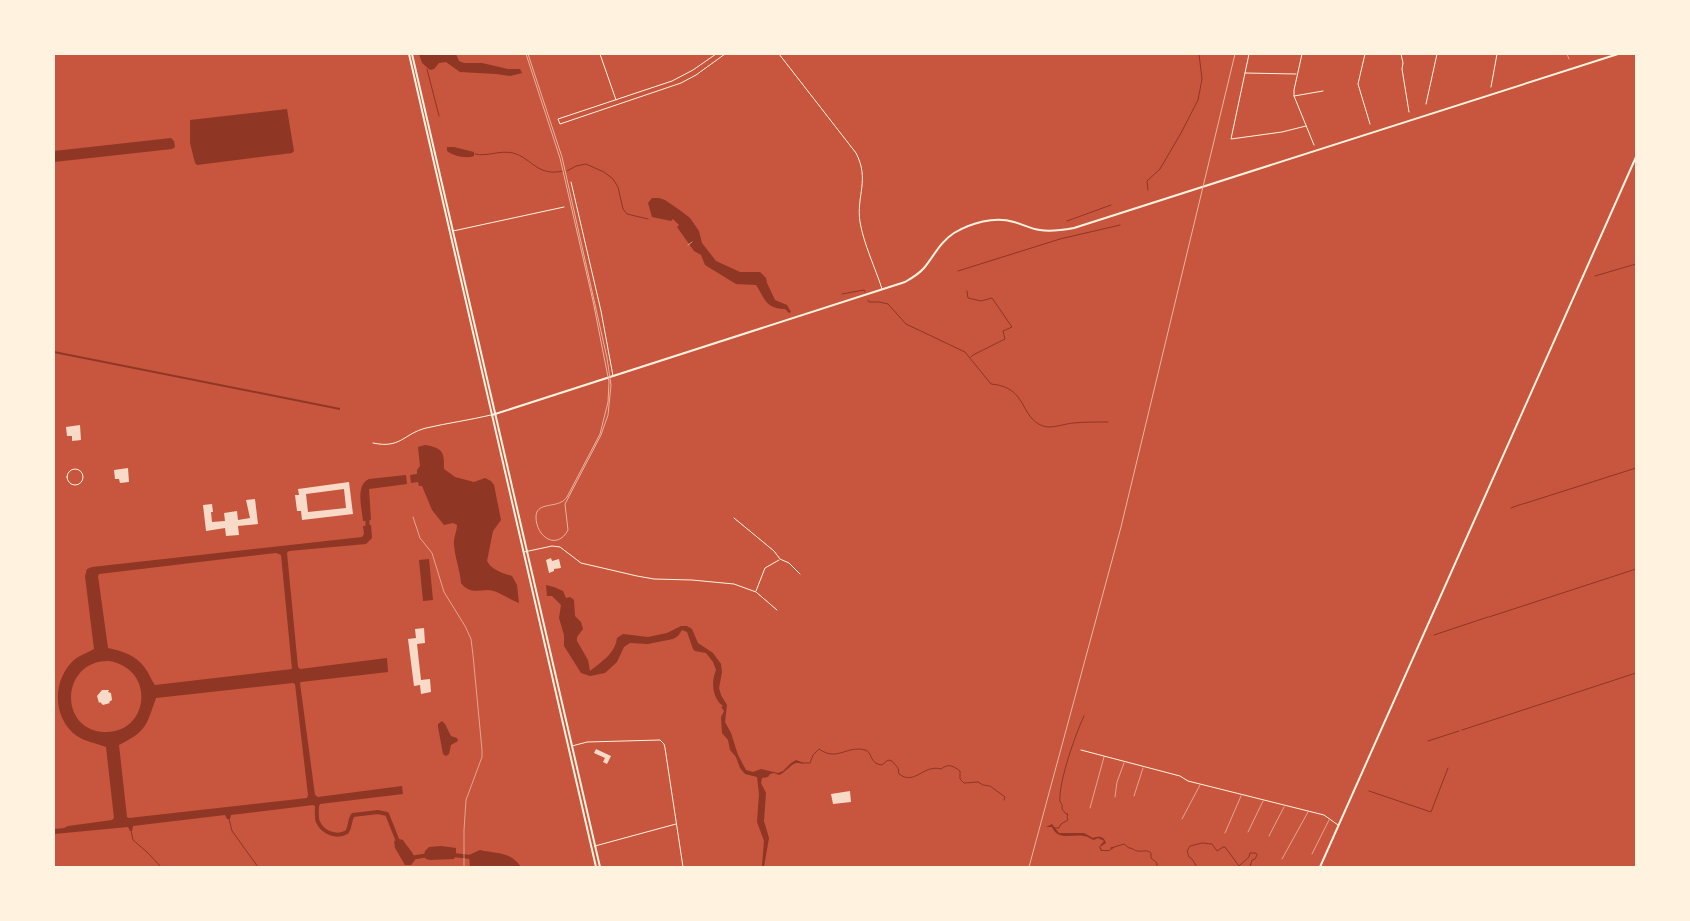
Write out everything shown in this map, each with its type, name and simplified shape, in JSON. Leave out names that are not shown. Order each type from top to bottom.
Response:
[{"type":"main road","points":[[410,54],[493,415]]},
{"type":"main road","points":[[410,54],[525,552],[572,746],[593,846]]},
{"type":"main road","points":[[493,415],[906,282],[917,275],[949,236],[961,229],[976,224],[1000,220],[1040,230],[1074,228],[1618,54]]},
{"type":"main road","points":[[1320,867],[1636,157]]},
{"type":"main road","points":[[525,552],[568,747],[598,867]]},
{"type":"street","points":[[600,54],[616,100]]},
{"type":"street","points":[[716,54],[679,78],[558,119],[560,124],[681,83],[696,75],[725,54]]},
{"type":"street","points":[[780,54],[856,153],[861,163],[863,175],[860,209],[861,224],[882,290]]},
{"type":"street","points":[[1249,54],[1231,139],[1282,132],[1306,126]]},
{"type":"street","points":[[1302,54],[1294,96],[1314,145]]},
{"type":"street","points":[[1365,54],[1358,84],[1370,124]]},
{"type":"street","points":[[1401,54],[1409,112]]},
{"type":"street","points":[[1426,104],[1437,54]]},
{"type":"street","points":[[1491,87],[1497,54]]},
{"type":"street","points":[[1244,73],[1297,74]]},
{"type":"street","points":[[1294,96],[1322,91]]},
{"type":"street","points":[[572,182],[614,376]]},
{"type":"street","points":[[452,231],[564,207]]},
{"type":"street","points":[[373,443],[384,446],[391,445],[428,428],[493,415]]},
{"type":"street","points":[[73,469],[80,471],[82,475],[82,480],[77,484],[70,483],[67,479],[68,474],[73,469]]},
{"type":"street","points":[[734,518],[774,551],[780,559],[800,574]]},
{"type":"street","points":[[525,552],[552,546],[560,548],[581,562],[592,566],[654,579],[734,584],[756,592],[777,610]]},
{"type":"street","points":[[756,592],[765,568],[780,559]]},
{"type":"street","points":[[568,747],[587,742],[660,740],[664,744],[682,867]]},
{"type":"street","points":[[1081,750],[1180,776],[1188,782],[1324,815],[1338,825]]},
{"type":"street","points":[[593,846],[677,824]]},
{"type":"lane","points":[[1568,54],[1569,59]]},
{"type":"lane","points":[[413,517],[420,538],[432,553],[444,592],[471,639],[482,758],[466,800],[464,867]]},
{"type":"lane","points":[[1090,808],[1104,756]]},
{"type":"lane","points":[[1115,797],[1117,782],[1125,761]]},
{"type":"lane","points":[[1134,796],[1144,766]]},
{"type":"lane","points":[[1182,819],[1200,785]]},
{"type":"lane","points":[[1225,833],[1242,795]]},
{"type":"lane","points":[[1248,832],[1264,800]]},
{"type":"lane","points":[[1269,836],[1285,805]]},
{"type":"lane","points":[[1282,859],[1308,811]]},
{"type":"lane","points":[[1312,854],[1329,819]]},
{"type":"path","points":[[688,245],[692,242]]},
{"type":"shaded area","points":[[419,54],[456,54],[459,61],[464,63],[482,63],[508,69],[520,69],[522,73],[510,76],[460,72],[446,62],[439,63],[434,69],[430,70],[422,63]]},
{"type":"shaded area","points":[[287,109],[294,151],[292,153],[197,165],[195,163],[190,143],[190,120]]},
{"type":"shaded area","points":[[171,138],[174,141],[175,147],[172,149],[54,162],[54,151]]},
{"type":"shaded area","points":[[447,147],[474,152],[474,156],[456,156],[447,151]]},
{"type":"shaded area","points":[[652,198],[665,200],[690,218],[699,231],[702,243],[716,261],[740,272],[760,272],[766,278],[775,300],[787,305],[791,312],[789,313],[785,309],[779,309],[770,305],[756,285],[736,284],[705,265],[701,255],[694,251],[677,227],[679,225],[673,219],[671,221],[652,217],[648,203]]},
{"type":"shaded area","points":[[54,351],[340,408],[340,410],[54,353]]},
{"type":"shaded area","points":[[425,445],[442,452],[444,469],[455,477],[474,482],[485,478],[494,485],[501,520],[493,531],[487,561],[494,569],[512,576],[517,585],[519,603],[494,591],[469,590],[461,583],[454,545],[457,525],[453,523],[444,525],[432,510],[422,486],[419,486],[418,482],[411,483],[410,475],[417,474],[420,466],[418,447]]},
{"type":"shaded area","points":[[406,475],[407,484],[369,489],[371,520],[363,521],[360,498],[362,486],[365,482],[369,479]]},
{"type":"shaded area","points":[[371,525],[372,538],[366,544],[289,551],[287,553],[298,667],[300,669],[387,658],[388,672],[300,683],[315,795],[318,797],[402,786],[403,794],[320,804],[318,809],[313,805],[231,815],[230,819],[227,819],[225,815],[133,826],[132,831],[128,827],[54,834],[54,829],[112,820],[114,818],[106,747],[77,736],[63,719],[59,709],[59,688],[67,668],[76,658],[94,649],[85,576],[87,569],[362,537],[364,534],[363,526]],"holes":[[[276,553],[281,555],[292,669],[155,685],[137,660],[123,652],[108,648],[99,574]],[[109,661],[124,666],[135,676],[140,688],[141,701],[138,713],[130,723],[118,730],[103,732],[88,728],[78,720],[72,708],[71,695],[74,682],[81,671],[93,664]],[[295,684],[307,798],[127,817],[119,745],[135,736],[144,727],[156,698]]]},
{"type":"shaded area","points":[[429,559],[433,600],[423,601],[419,560]]},
{"type":"shaded area","points":[[546,585],[563,591],[566,598],[570,597],[574,600],[575,616],[581,622],[583,629],[577,637],[577,641],[588,660],[590,671],[603,661],[613,649],[617,638],[623,634],[648,637],[667,633],[681,626],[687,626],[692,629],[698,643],[713,653],[721,664],[722,672],[719,688],[727,705],[725,722],[746,770],[753,772],[761,769],[778,773],[796,760],[804,763],[796,763],[779,775],[774,773],[762,778],[761,783],[766,793],[764,821],[769,838],[764,867],[762,865],[764,841],[757,822],[759,794],[757,777],[745,774],[740,768],[736,757],[730,750],[728,740],[722,733],[721,717],[724,711],[715,694],[713,679],[716,670],[713,662],[706,653],[693,649],[687,632],[682,630],[673,639],[648,644],[630,643],[624,647],[617,662],[605,673],[590,676],[581,673],[564,646],[564,635],[559,618],[561,605],[552,596],[547,596]]},
{"type":"shaded area","points":[[442,721],[451,736],[457,738],[458,741],[451,745],[449,754],[446,756],[443,754],[438,727],[438,724]]},
{"type":"shaded area","points":[[1052,824],[1059,833],[1084,833],[1093,838],[1099,837],[1102,838],[1106,843],[1100,847],[1102,850],[1110,850],[1111,847],[1115,847],[1109,851],[1101,851],[1099,847],[1104,841],[1098,838],[1094,840],[1085,836],[1058,834],[1052,827],[1046,827]]},
{"type":"shaded area","points":[[403,840],[413,854],[415,860],[411,865],[405,865],[395,848],[394,841]]},
{"type":"shaded area","points":[[429,847],[456,848],[454,859],[426,859],[424,856],[425,851]]},
{"type":"shaded area","points":[[480,850],[508,856],[521,867],[470,867],[469,855]]},
{"type":"building","points":[[80,425],[81,440],[72,441],[72,436],[67,436],[66,427]]},
{"type":"building","points":[[128,468],[129,482],[120,483],[119,479],[115,479],[114,470]]},
{"type":"building","points":[[349,482],[353,514],[302,520],[301,511],[297,511],[295,495],[299,495],[298,489]],"holes":[[[344,489],[346,508],[308,512],[306,494]]]},
{"type":"building","points":[[255,499],[258,524],[238,526],[239,535],[226,536],[225,528],[206,531],[203,505],[212,504],[212,522],[225,521],[224,513],[237,511],[238,520],[250,518],[246,500]]},
{"type":"building","points":[[551,558],[552,561],[559,559],[561,568],[554,569],[554,571],[549,573],[546,560]]},
{"type":"building","points":[[424,628],[425,643],[417,644],[421,680],[430,679],[431,692],[421,694],[420,685],[414,686],[408,639],[416,638],[415,629]]},
{"type":"building","points":[[102,690],[109,690],[108,692],[111,693],[112,700],[110,703],[103,705],[99,703],[97,696]]},
{"type":"building","points":[[596,749],[611,756],[607,764],[603,762],[605,758],[594,753]]},
{"type":"building","points":[[850,791],[851,802],[833,804],[831,794]]},
{"type":"waterway","points":[[1148,190],[1147,181],[1160,169],[1198,100],[1202,79],[1199,54]]},
{"type":"waterway","points":[[427,69],[439,116]]},
{"type":"waterway","points":[[475,154],[513,153],[520,155],[541,169],[554,172],[563,171]]},
{"type":"waterway","points":[[567,171],[576,166],[586,164],[604,172],[613,179],[618,187],[623,209],[627,214],[648,219]]},
{"type":"waterway","points":[[1067,221],[1111,205]]},
{"type":"waterway","points":[[958,271],[1060,239],[1120,225]]},
{"type":"waterway","points":[[1595,276],[1636,264]]},
{"type":"waterway","points":[[842,294],[864,290],[865,292]]},
{"type":"waterway","points":[[967,291],[968,298],[981,301],[992,298],[1012,327],[1003,331],[1005,339],[971,357]]},
{"type":"waterway","points":[[868,300],[869,302],[888,304],[906,324],[965,352],[991,384],[1003,386],[1017,396],[1035,422],[1050,427],[1073,423],[1108,422]]},
{"type":"waterway","points":[[1523,504],[1636,468]]},
{"type":"waterway","points":[[1511,508],[1522,504]]},
{"type":"waterway","points":[[367,515],[368,531]]},
{"type":"waterway","points":[[1489,617],[1636,569]]},
{"type":"waterway","points":[[1434,635],[1488,617]]},
{"type":"waterway","points":[[1462,730],[1636,673]]},
{"type":"waterway","points":[[1055,828],[1059,828],[1061,824],[1068,820],[1068,814],[1062,809],[1060,794],[1064,772],[1084,716]]},
{"type":"waterway","points":[[1428,741],[1459,731]]},
{"type":"waterway","points":[[802,763],[810,763],[813,755],[819,749],[831,754],[859,749],[865,750],[875,763],[882,765],[888,760],[892,761],[898,768],[899,774],[910,778],[929,769],[953,767],[960,771],[960,779],[964,783],[978,782],[990,786],[1005,797],[1004,800]]},
{"type":"waterway","points":[[1369,791],[1431,812],[1448,768]]},
{"type":"waterway","points":[[317,805],[317,818],[320,826],[327,832],[339,835],[347,832],[353,815],[378,812],[387,814],[399,844]]},
{"type":"waterway","points":[[229,819],[232,831],[258,867]]},
{"type":"waterway","points":[[131,830],[133,840],[161,867]]},
{"type":"waterway","points":[[1197,867],[1187,851],[1190,846],[1202,843],[1212,844],[1217,851],[1225,847],[1239,866],[1249,857],[1250,853],[1256,853],[1257,855],[1252,860],[1250,867]]},
{"type":"waterway","points":[[1114,847],[1124,844],[1137,851],[1149,852],[1151,853],[1151,858],[1157,863],[1157,867]]},
{"type":"waterway","points":[[411,858],[428,855]]},
{"type":"waterway","points":[[453,855],[471,857]]},
{"type":"tram line","points":[[526,54],[560,158],[593,301],[609,382],[608,402],[600,434],[567,497],[558,504],[542,507],[537,513],[539,530],[548,539],[558,540],[568,530],[565,504],[601,435],[608,415],[611,385],[607,358],[562,157],[528,54]]},
{"type":"railway","points":[[1029,867],[1121,527],[1235,54]]}]
